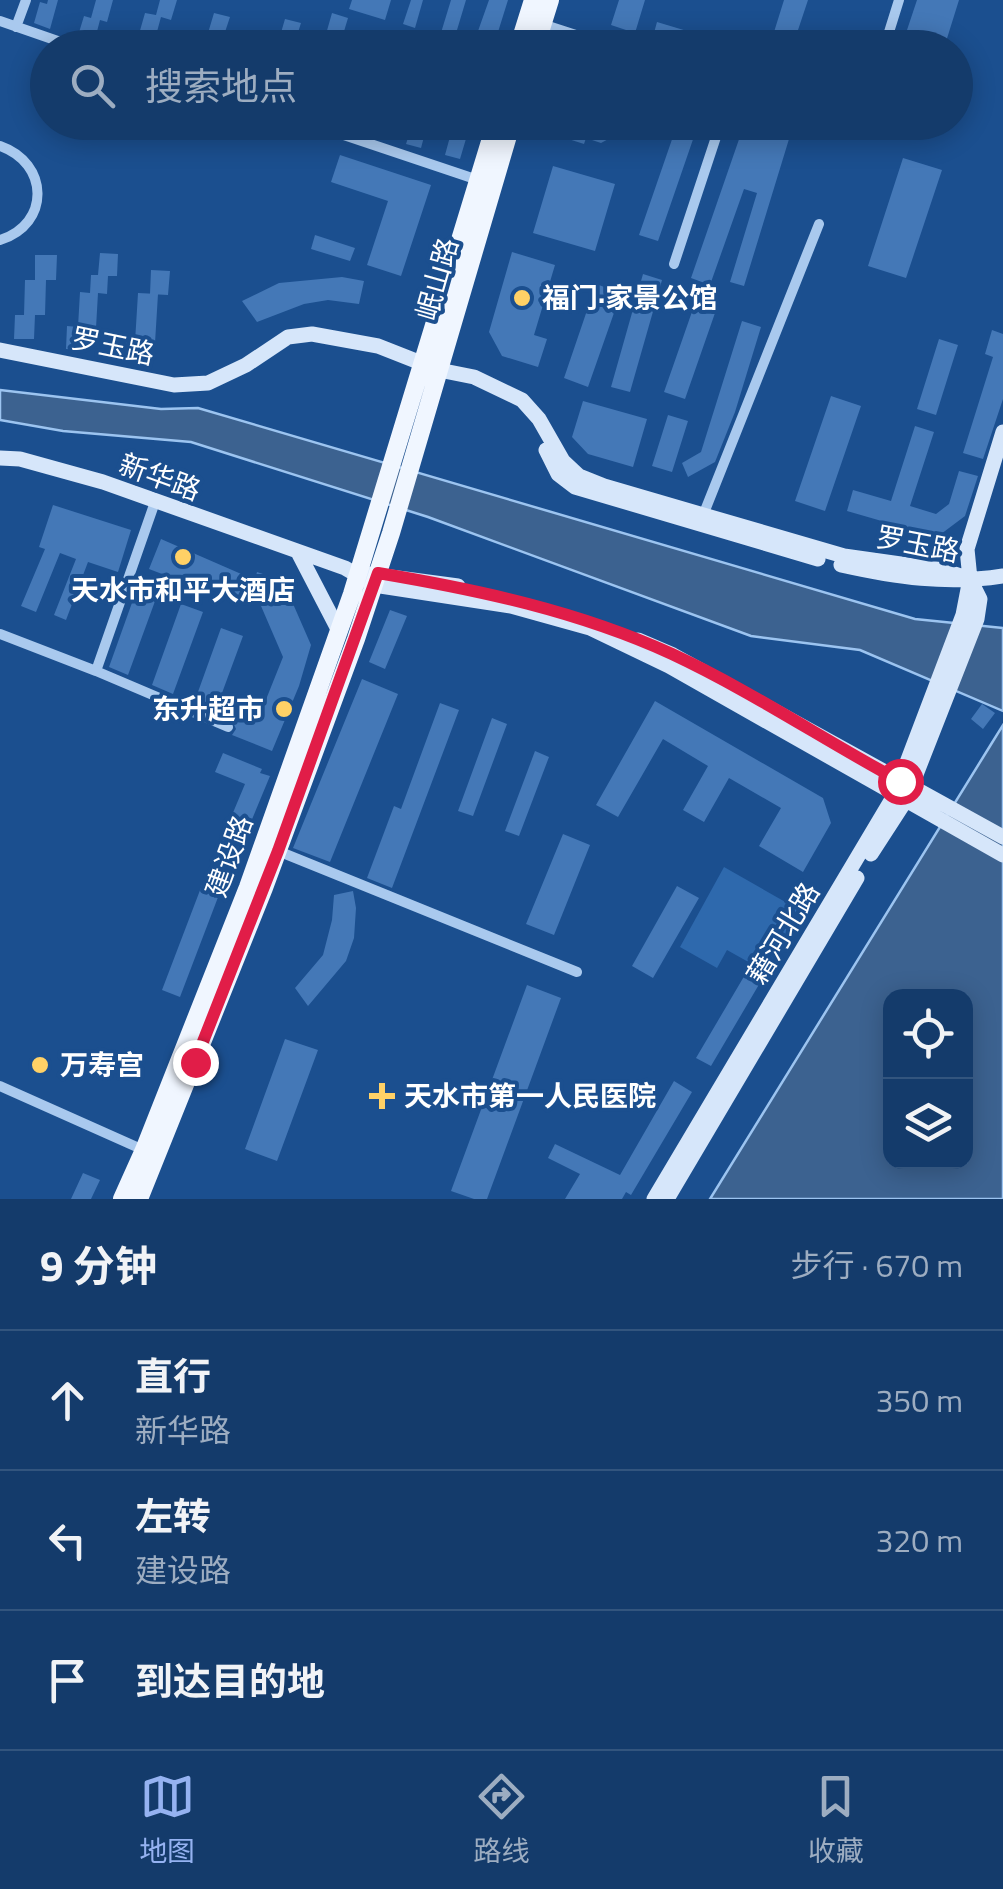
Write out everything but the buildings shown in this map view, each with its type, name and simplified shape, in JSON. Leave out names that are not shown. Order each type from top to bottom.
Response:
[{"type":"main road","points":[[524,30],[533,0]]},
{"type":"main road","points":[[540,30],[550,0]]},
{"type":"main road","name":"岷山路","points":[[430,367],[490,140]]},
{"type":"main road","name":"岷山路","points":[[430,367],[506,140]]},
{"type":"main road","name":"罗玉路","points":[[0,350],[174,385],[208,383],[288,338],[312,334],[378,346],[520,410],[538,432],[558,474],[575,488],[841,565],[898,578],[970,580]]},
{"type":"main road","points":[[406,449],[430,367]]},
{"type":"main road","name":"罗玉路","points":[[430,367],[474,378],[522,400],[539,419],[563,461],[580,476],[604,486],[844,556],[943,570],[970,580]]},
{"type":"main road","name":"藉河北路","points":[[667,1199],[903,791],[970,617],[967,549],[1003,432]]},
{"type":"main road","name":"建设路","points":[[122,1199],[151,1154],[278,851],[370,577],[372,525],[406,449]]},
{"type":"main road","name":"建设路","points":[[138,1199],[339,631],[391,533],[406,449]]},
{"type":"main road","name":"新华路","points":[[0,458],[20,459],[86,477],[370,577]]},
{"type":"main road","points":[[299,554],[339,631]]},
{"type":"main road","points":[[970,580],[1003,576]]},
{"type":"main road","points":[[370,577],[512,606],[590,628],[903,791],[1003,855]]},
{"type":"main road","name":"藉河北路","points":[[654,1199],[903,791]]},
{"type":"main road","points":[[938,811],[1003,837]]},
{"type":"street","points":[[16,27],[26,0]]},
{"type":"street","points":[[890,30],[899,0]]},
{"type":"street","points":[[0,21],[30,32]]},
{"type":"street","points":[[542,24],[560,30]]},
{"type":"street","points":[[359,140],[478,180]]},
{"type":"street","points":[[674,264],[715,140]]},
{"type":"street","points":[[0,146],[26,161],[38,192],[29,222],[0,240]]},
{"type":"street","points":[[704,513],[819,224]]},
{"type":"street","points":[[96,671],[155,502]]},
{"type":"street","points":[[0,634],[228,726]]},
{"type":"street","points":[[278,851],[577,972]]},
{"type":"street","points":[[0,1086],[151,1154]]},
{"type":"shaded area","points":[[0,390],[161,409],[198,408],[915,619],[1003,628],[1003,711],[860,650],[751,636],[428,517],[191,442],[63,431],[0,420]]},
{"type":"shaded area","points":[[1003,725],[1003,1199],[710,1199]]},
{"type":"shaded area","points":[[724,867],[803,912],[768,973],[727,950],[717,968],[680,947]]},
{"type":"place","name":"福门·家景公馆","points":[[522,298]]},
{"type":"place","name":"天水市和平大酒店","points":[[183,557]]},
{"type":"place","name":"东升超市","points":[[284,709]]},
{"type":"place","name":"万寿宫","points":[[40,1065]]},
{"type":"place","name":"天水市第一人民医院","points":[[382,1096]]},
{"type":"route","points":[[195,1062],[278,851],[378,573],[511,597],[594,622],[673,655],[900,781]]}]
